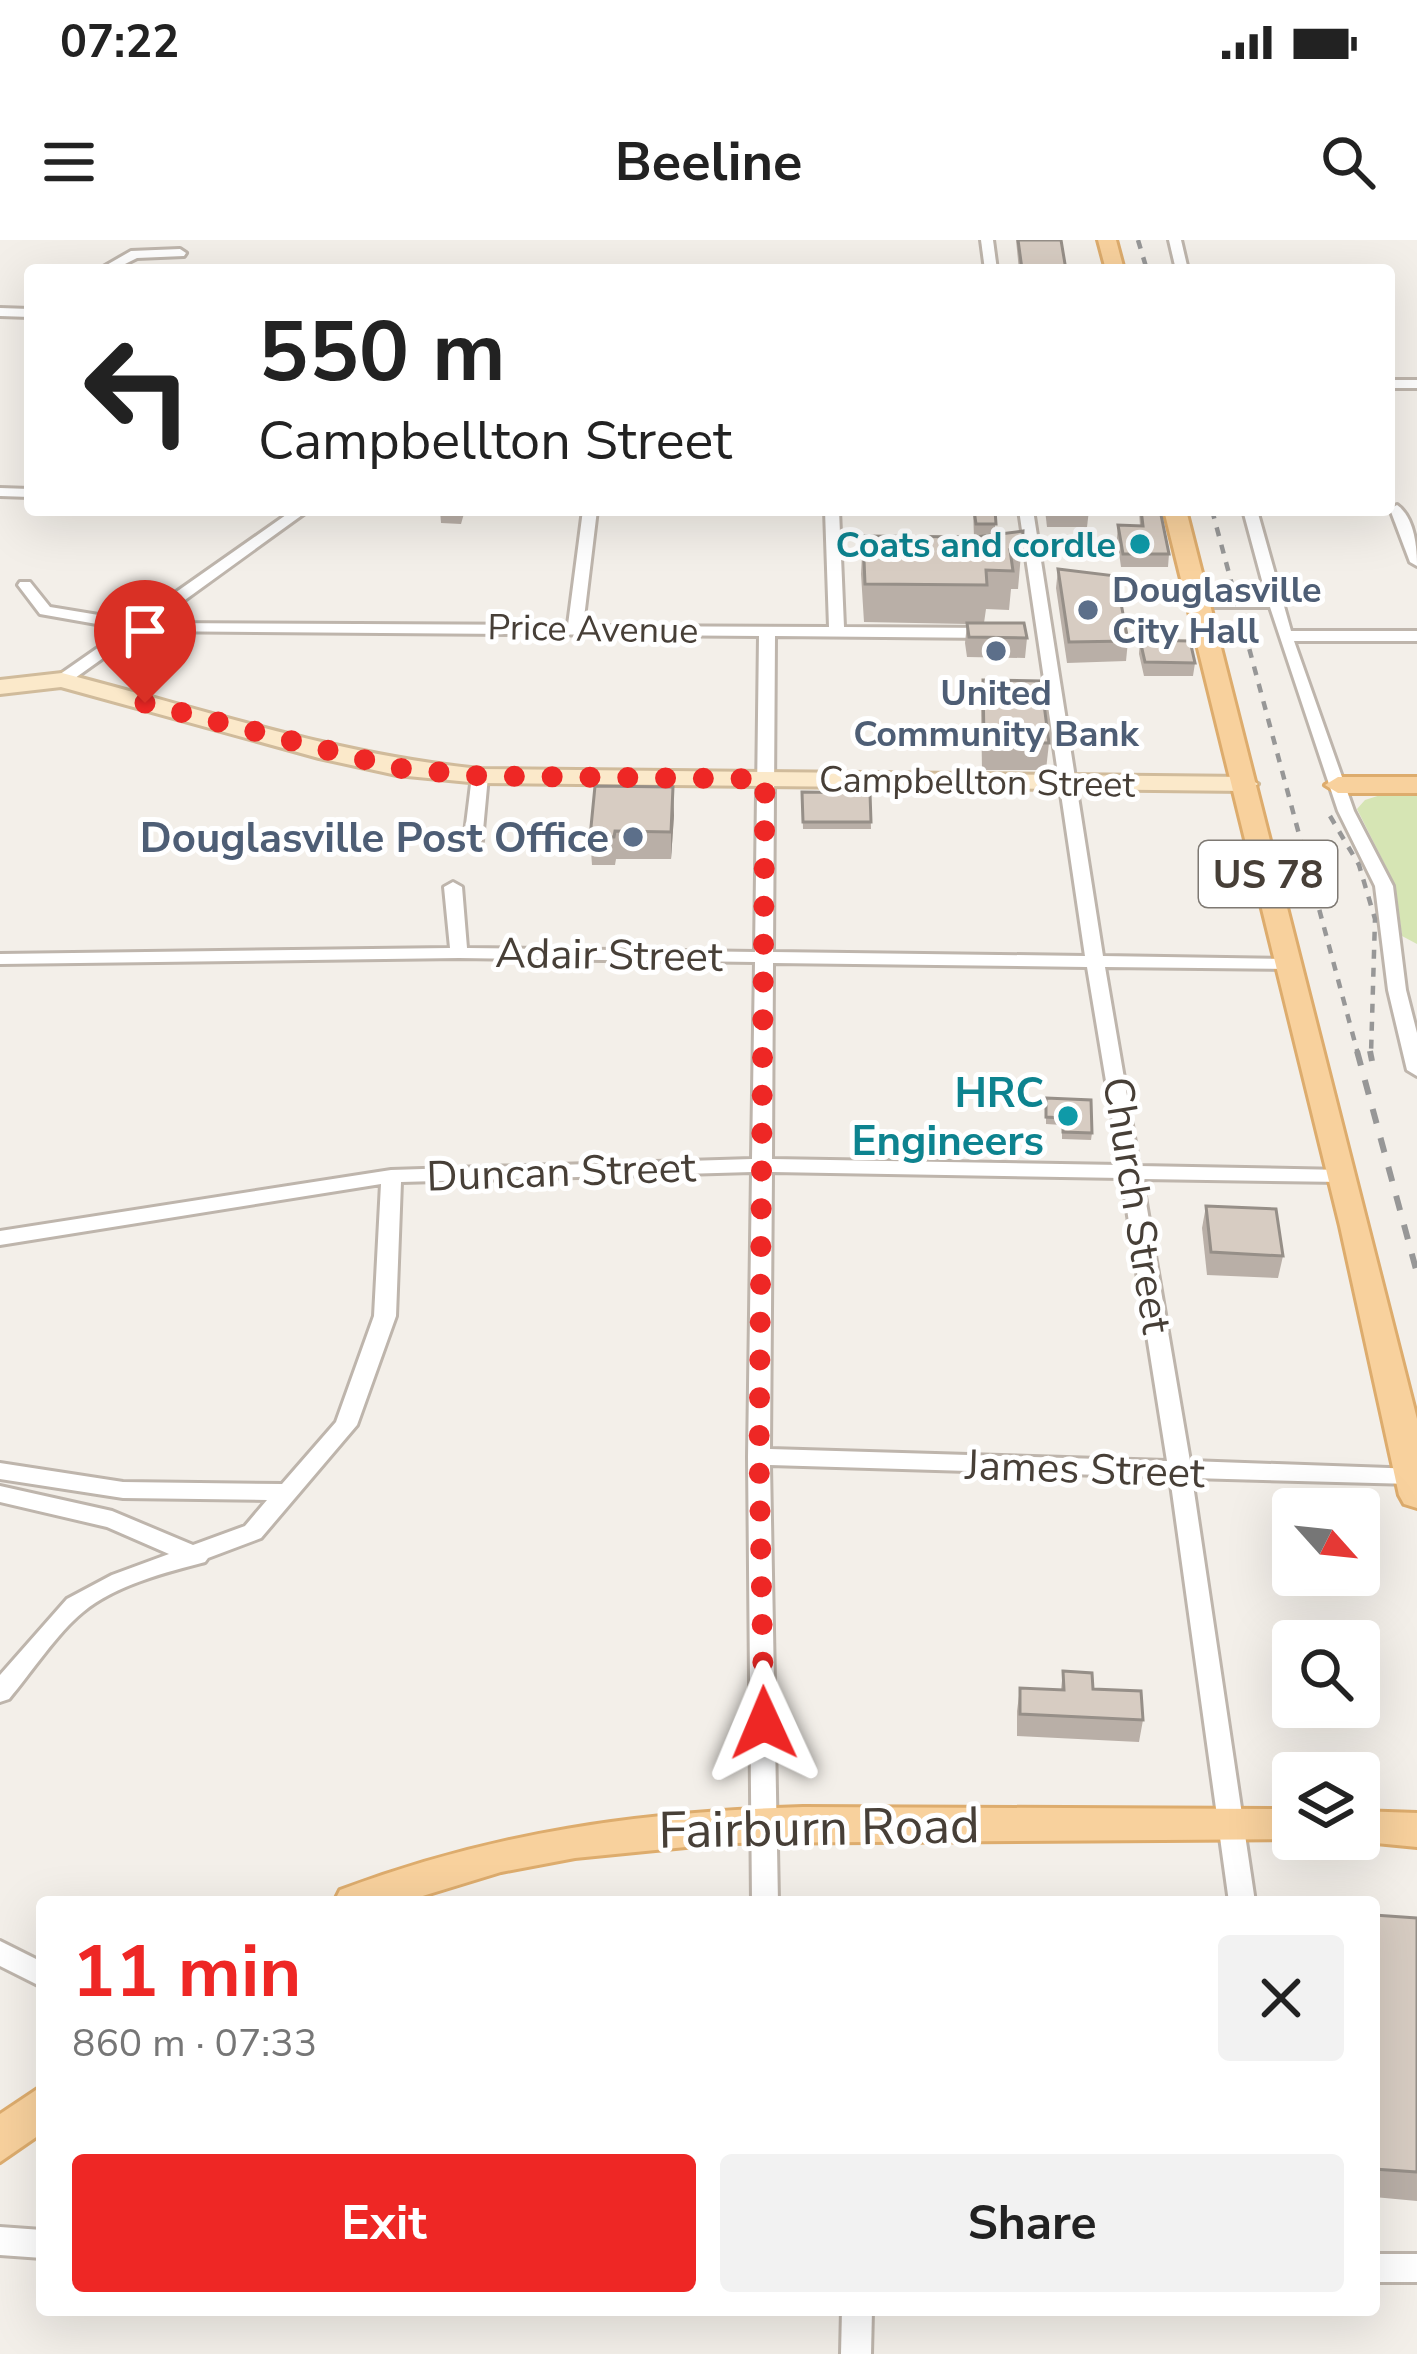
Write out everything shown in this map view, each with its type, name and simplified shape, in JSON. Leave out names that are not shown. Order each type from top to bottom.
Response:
[{"type":"main road","name":"US 78","points":[[1176,516],[1343,1176],[1414,1486]]},
{"type":"main road","name":"Campbellton Street","points":[[0,687],[62,680],[319,751],[397,768],[480,776],[1246,784]]},
{"type":"main road","points":[[1334,776],[1380,785],[1417,785]]},
{"type":"main road","name":"Fairburn Road","points":[[372,1896],[465,1861],[574,1839],[766,1822],[1272,1825]]},
{"type":"main road","points":[[1380,1829],[1417,1830]]},
{"type":"main road","points":[[0,2141],[36,2111]]},
{"type":"street","points":[[116,264],[135,254],[179,253]]},
{"type":"street","points":[[1395,513],[1417,562]]},
{"type":"street","points":[[62,680],[294,516]]},
{"type":"street","points":[[575,626],[589,516]]},
{"type":"street","points":[[832,516],[836,630]]},
{"type":"street","name":"Church Street","points":[[1026,516],[1030,633],[1097,961],[1241,1896]]},
{"type":"street","points":[[1252,516],[1285,636],[1334,776],[1384,886],[1417,1070]]},
{"type":"street","name":"Price Avenue","points":[[25,585],[45,611],[142,627],[575,626],[1030,633]]},
{"type":"street","points":[[1198,603],[1275,603]]},
{"type":"street","points":[[765,1896],[759,1457],[767,631]]},
{"type":"street","points":[[1285,636],[1417,636]]},
{"type":"street","points":[[472,842],[480,776]]},
{"type":"street","points":[[453,887],[459,953]]},
{"type":"street","points":[[1392,949],[1417,952]]},
{"type":"street","name":"Adair Street","points":[[0,959],[459,953],[1290,964]]},
{"type":"street","name":"Duncan Street","points":[[0,1238],[392,1176],[762,1165],[1343,1176]]},
{"type":"street","points":[[0,1692],[54,1622],[75,1605],[121,1581],[253,1532],[346,1425],[385,1316],[392,1176]]},
{"type":"street","name":"James Street","points":[[759,1457],[1414,1486]]},
{"type":"street","points":[[0,1471],[123,1490],[290,1492]]},
{"type":"street","points":[[0,1494],[112,1520],[197,1556]]},
{"type":"street","points":[[0,1953],[36,1972]]},
{"type":"street","points":[[0,2240],[36,2243]]},
{"type":"street","points":[[1380,2268],[1417,2268]]},
{"type":"street","points":[[856,2354],[857,2316]]},
{"type":"green space","points":[[1390,792],[1417,792],[1417,944],[1402,936],[1395,885],[1357,809],[1365,800]]},
{"type":"building","points":[[1018,240],[1061,240],[1065,264],[1021,264]]},
{"type":"building","points":[[975,516],[995,516],[996,524],[976,524]]},
{"type":"building","points":[[1142,516],[1161,516],[1169,554],[1123,554],[1118,525],[1143,526]]},
{"type":"building","points":[[1023,531],[1022,551],[1010,550],[1013,571],[986,570],[987,585],[865,584],[863,536],[976,537]]},
{"type":"building","points":[[1058,569],[1116,576],[1128,641],[1069,642]]},
{"type":"building","points":[[967,623],[1024,623],[1027,638],[969,637]]},
{"type":"building","points":[[1140,640],[1190,641],[1195,663],[1145,662]]},
{"type":"building","points":[[983,680],[1041,681],[1049,743],[984,742]]},
{"type":"building","points":[[595,786],[673,787],[671,832],[615,831],[614,837],[590,837]]},
{"type":"building","points":[[802,792],[870,793],[871,822],[803,822]]},
{"type":"building","name":"HRC Engineers","points":[[1046,1098],[1091,1100],[1092,1133],[1063,1132],[1063,1118],[1046,1117]]},
{"type":"building","points":[[1206,1206],[1276,1209],[1283,1256],[1211,1252]]},
{"type":"building","points":[[1063,1671],[1092,1673],[1093,1689],[1141,1691],[1143,1720],[1020,1714],[1020,1688],[1064,1690]]},
{"type":"building","points":[[1380,1915],[1417,1918],[1417,2172],[1380,2169]]},
{"type":"railway","points":[[1138,240],[1145,264]]},
{"type":"railway","points":[[1214,516],[1358,1054]]},
{"type":"railway","points":[[1330,816],[1359,865],[1375,919],[1371,1054]]},
{"type":"railway","points":[[1357,1051],[1417,1273]]},
{"type":"railway","points":[[1370,1051],[1372,1061]]},
{"type":"place","name":"Coats and cordle","points":[[1140,544]]},
{"type":"place","name":"Douglasville City Hall","points":[[1088,610]]},
{"type":"place","name":"United Community Bank","points":[[996,651]]},
{"type":"place","name":"Douglasville Post Office","points":[[633,837]]},
{"type":"place","name":"HRC Engineers","points":[[1068,1116]]},
{"type":"route","points":[[145,703],[397,768],[480,776],[765,779],[759,1457],[764,1723]]}]
